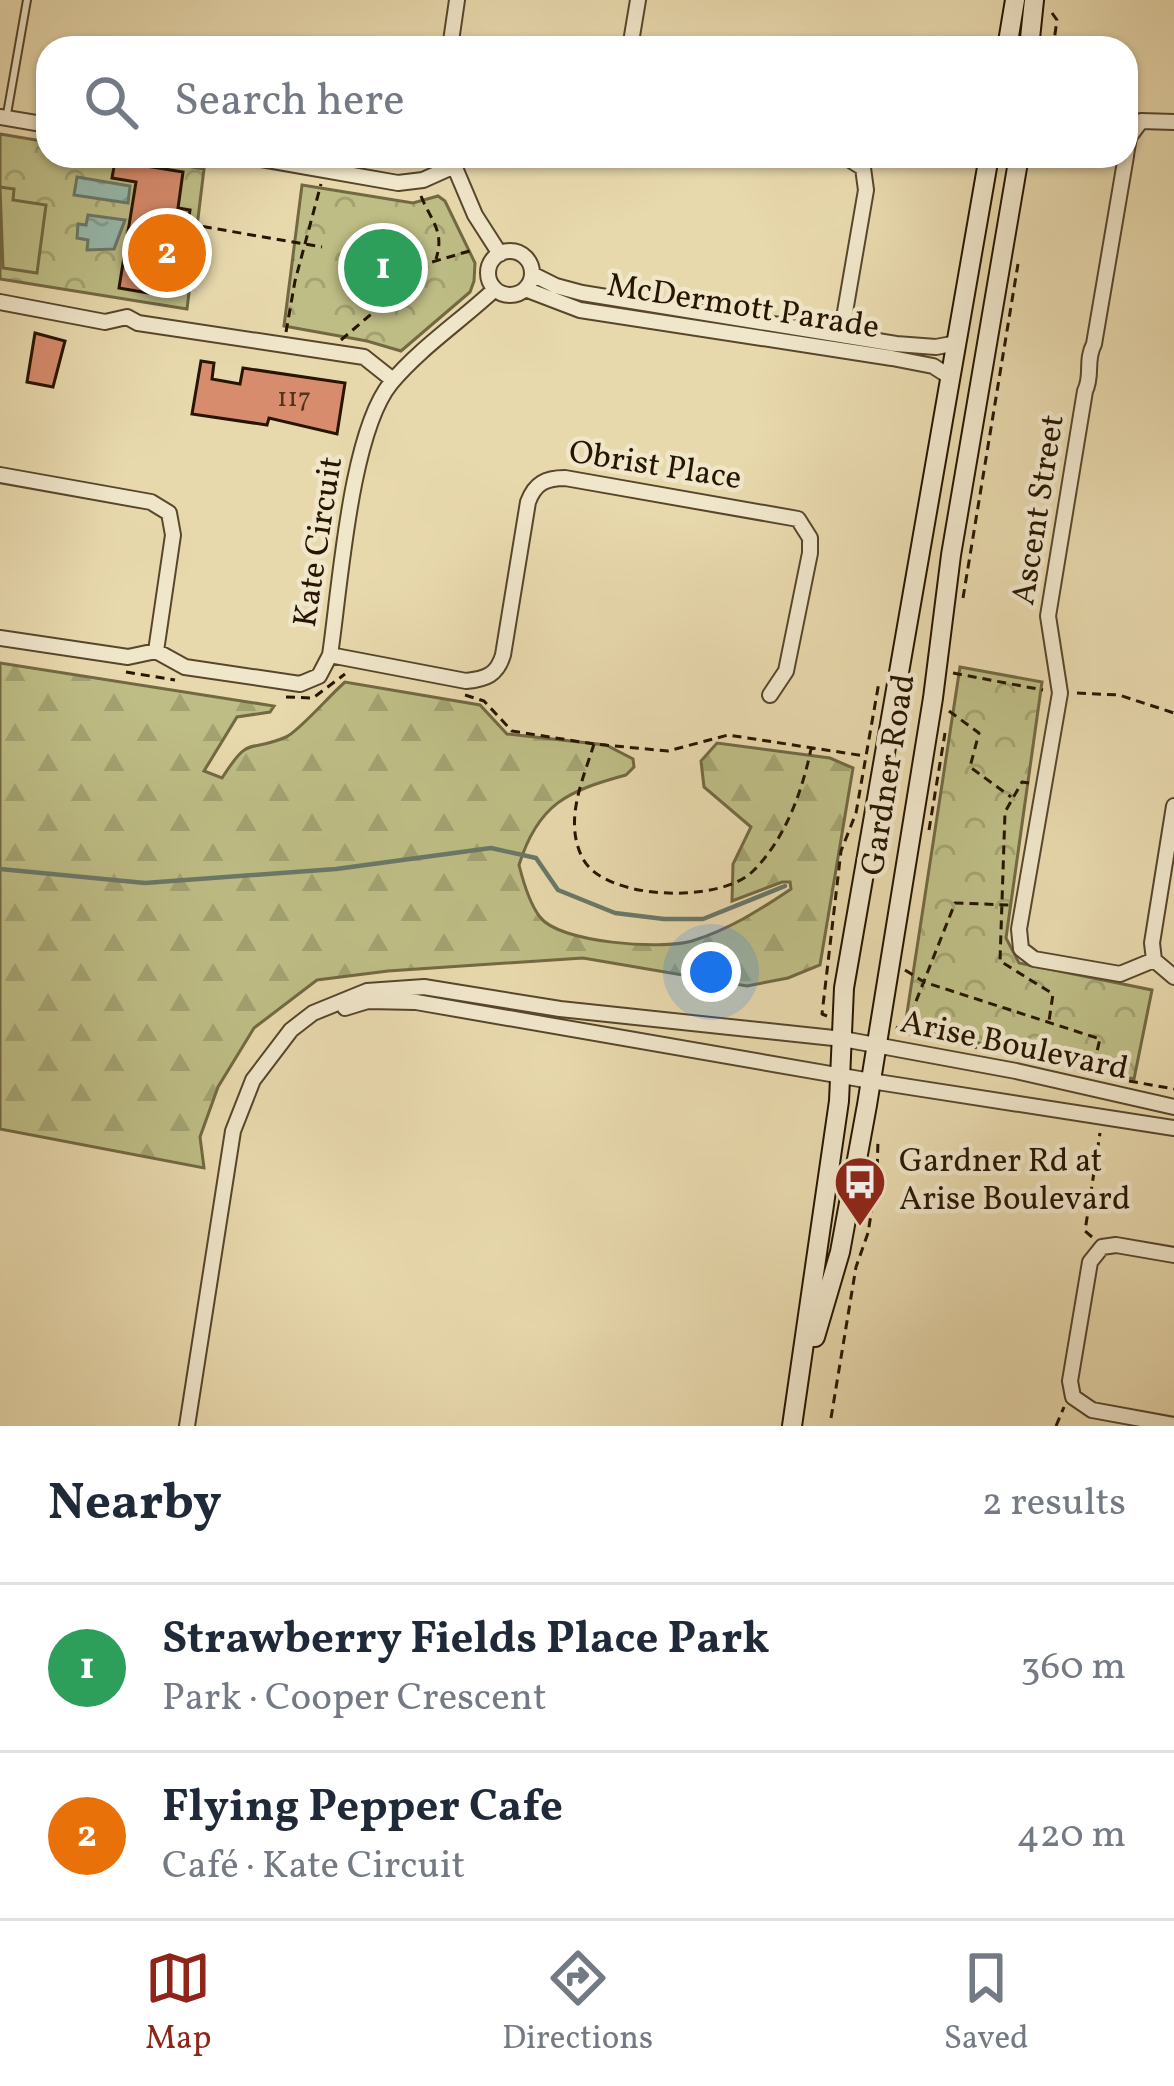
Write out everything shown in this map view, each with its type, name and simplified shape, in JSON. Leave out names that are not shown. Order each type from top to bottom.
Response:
[{"type":"street","points":[[451,36],[457,0]]},
{"type":"street","points":[[631,36],[638,0]]},
{"type":"street","points":[[1012,36],[1027,2]]},
{"type":"street","points":[[1027,2],[1028,36]]},
{"type":"street","points":[[3,117],[36,122]]},
{"type":"street","name":"Ascent Street","points":[[1138,120],[1174,122]]},
{"type":"street","points":[[312,168],[398,183],[422,180],[441,168]]},
{"type":"street","points":[[454,168],[500,254]]},
{"type":"street","points":[[841,335],[866,190],[862,168]]},
{"type":"street","name":"Gardner Road","points":[[792,1426],[842,1076],[844,988],[987,168]]},
{"type":"street","name":"Gardner Road","points":[[797,1399],[839,1252],[871,1081],[933,698],[951,554],[1017,168]]},
{"type":"street","name":"Ascent Street","points":[[1124,168],[1094,344],[1087,358],[1090,381],[1048,616],[1060,692],[1023,906],[1021,949],[1034,958],[1120,974],[1154,960]]},
{"type":"street","points":[[500,254],[522,254],[532,274],[525,290],[511,295],[495,289],[489,268],[500,254]]},
{"type":"street","name":"McDermott Parade","points":[[532,274],[582,293],[841,335],[935,347],[957,343]]},
{"type":"street","name":"Kate Circuit","points":[[0,638],[128,658],[156,652],[185,667],[300,684],[319,676],[330,655],[363,438],[393,380],[495,289]]},
{"type":"street","name":"McDermott Parade","points":[[525,290],[580,310],[892,358],[932,366],[952,378]]},
{"type":"street","points":[[0,302],[105,322],[127,317],[138,323],[364,357],[393,380]]},
{"type":"street","points":[[0,475],[151,502],[169,513],[173,535],[156,652]]},
{"type":"street","name":"Obrist Place","points":[[466,681],[484,679],[500,665],[532,490],[550,478],[565,478],[798,519],[810,538],[810,553],[786,671],[770,695]]},
{"type":"street","points":[[916,594],[930,594],[941,563],[951,554]]},
{"type":"street","points":[[330,655],[466,681]]},
{"type":"street","points":[[1174,806],[1151,943],[1154,960],[1174,977]]},
{"type":"street","name":"Arise Boulevard","points":[[291,1030],[313,1013],[367,991],[424,987],[560,1009],[843,1039],[1174,1107]]},
{"type":"street","name":"Arise Boulevard","points":[[291,1030],[368,1001],[401,1000],[1174,1128]]},
{"type":"street","points":[[556,1027],[560,1009]]},
{"type":"street","points":[[187,1426],[233,1131],[253,1080],[291,1030]]},
{"type":"street","points":[[1174,1255],[1102,1246],[1090,1262],[1070,1381],[1073,1397],[1092,1410],[1174,1425]]},
{"type":"lane","points":[[3,117],[27,0]]},
{"type":"path","points":[[1027,2],[1053,14],[1055,36]]},
{"type":"path","points":[[286,333],[321,183]]},
{"type":"path","points":[[420,193],[439,227],[441,242],[435,260]]},
{"type":"path","points":[[188,224],[322,247]]},
{"type":"path","points":[[340,341],[435,260],[473,250]]},
{"type":"path","points":[[466,681],[464,696],[484,701],[512,731],[668,751],[728,735],[865,756]]},
{"type":"path","points":[[948,711],[979,733],[970,767],[1013,798]]},
{"type":"path","points":[[594,744],[575,805],[574,824],[583,859],[609,881],[685,893],[722,889],[754,871],[796,802],[811,749]]},
{"type":"path","points":[[904,1030],[956,904],[1023,906]]},
{"type":"path","points":[[905,970],[924,982],[1100,1039],[1091,1074]]},
{"type":"path","points":[[1100,1133],[1084,1231],[1102,1246]]},
{"type":"path","points":[[1056,1426],[1058,1413],[1073,1397]]},
{"type":"green space","points":[[0,134],[36,140],[36,168],[204,169],[187,309],[0,279]]},
{"type":"green space","points":[[302,185],[413,203],[438,196],[445,201],[475,263],[470,292],[401,351],[284,326]]},
{"type":"green space","points":[[0,187],[14,189],[13,200],[46,205],[37,273],[3,268]]},
{"type":"green space","points":[[0,663],[274,706],[270,712],[237,717],[204,771],[222,778],[245,750],[291,734],[345,682],[480,705],[507,734],[606,745],[633,759],[634,767],[626,775],[587,787],[558,803],[535,827],[519,865],[540,917],[568,933],[612,942],[692,941],[743,919],[791,889],[790,882],[782,882],[732,901],[733,864],[751,827],[704,787],[701,761],[717,743],[830,758],[853,768],[820,965],[788,978],[747,986],[583,958],[317,980],[254,1028],[218,1087],[200,1137],[204,1168],[0,1129]]},
{"type":"green space","points":[[960,667],[1042,682],[1006,938],[1019,963],[1152,990],[1134,1079],[905,1026]]},
{"type":"water","points":[[77,177],[130,186],[128,203],[74,195]]},
{"type":"water","points":[[88,215],[125,220],[114,249],[87,250],[88,240],[77,238],[78,224],[86,225]]},
{"type":"building","points":[[114,168],[183,172],[178,208],[190,210],[182,263],[175,283],[168,282],[166,296],[119,288],[136,182],[112,178]]},
{"type":"building","points":[[35,333],[65,341],[53,387],[27,382]]},
{"type":"building","points":[[201,361],[214,363],[212,379],[240,384],[243,368],[345,383],[337,434],[269,418],[267,425],[192,414]]},
{"type":"waterway","points":[[0,869],[145,883],[336,869],[491,848],[536,858],[558,890],[615,913],[664,919],[703,919],[785,886]]},
{"type":"place","name":"Flying Pepper Cafe","points":[[167,253]]},
{"type":"place","name":"Strawberry Fields Place Park","points":[[383,268]]},
{"type":"place","name":"Gardner Rd at Arise Boulevard","points":[[860,1228]]}]
